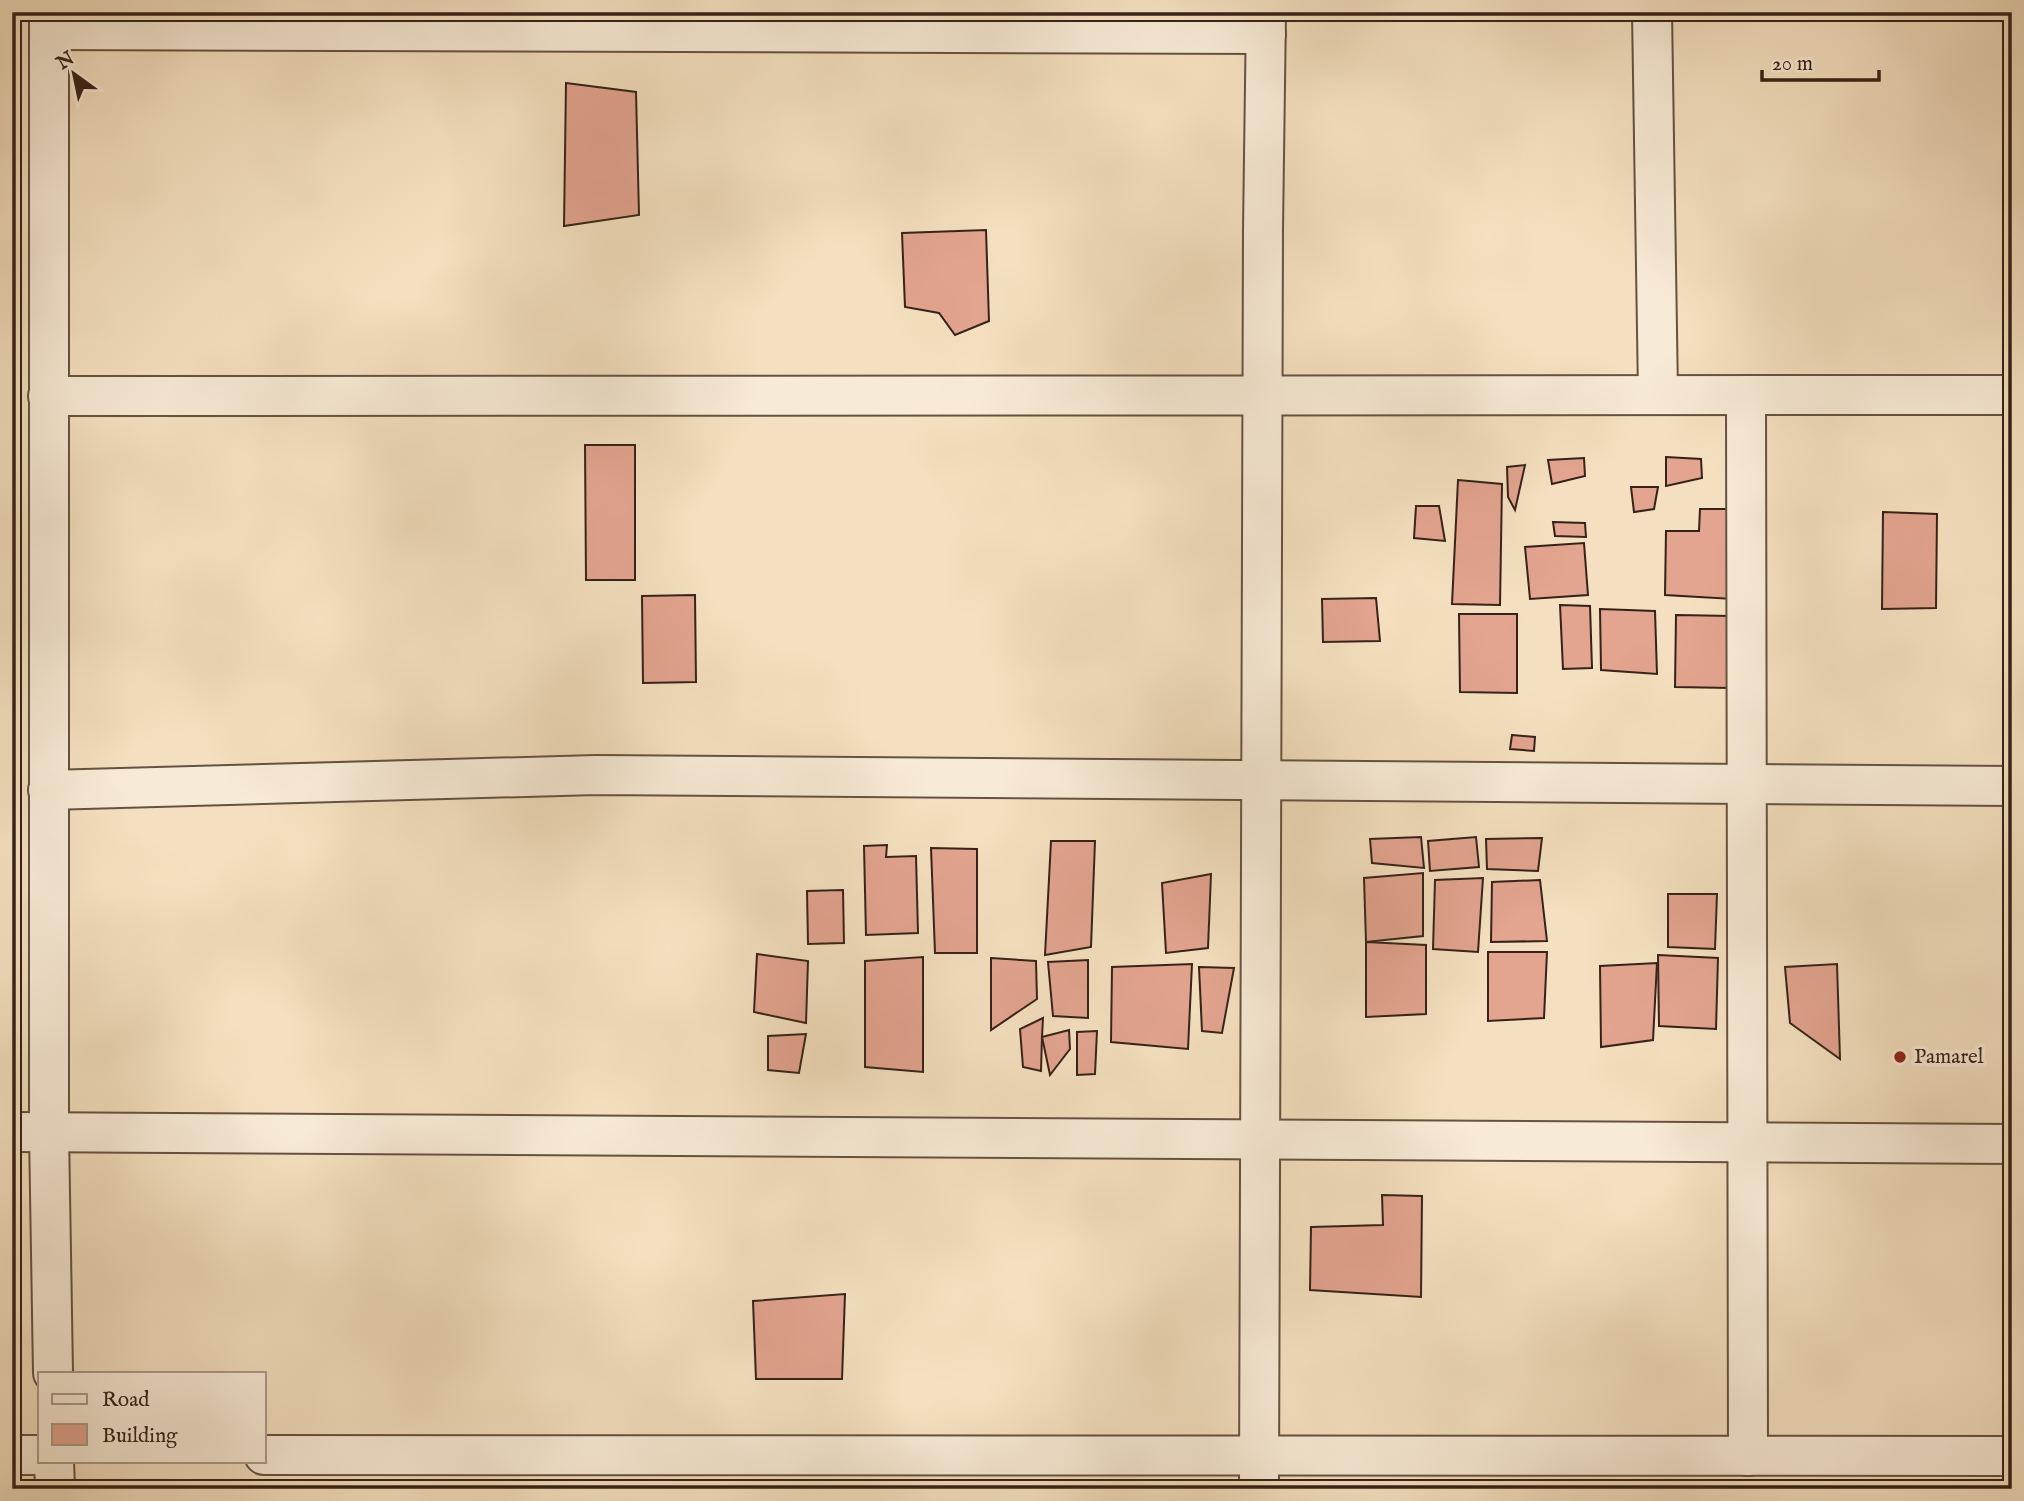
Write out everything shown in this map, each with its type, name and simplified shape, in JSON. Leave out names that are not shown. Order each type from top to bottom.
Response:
[{"type":"street","points":[[1653,12],[1658,394]]},
{"type":"street","points":[[53,1372],[30,1132],[48,790],[49,21],[1266,23],[1262,395],[1259,1472]]},
{"type":"street","points":[[1746,395],[1748,1456]]},
{"type":"street","points":[[48,396],[2012,395]]},
{"type":"street","points":[[48,790],[596,775],[2012,786]]},
{"type":"street","points":[[30,1132],[2012,1144]]},
{"type":"street","points":[[12,1455],[38,1455]]},
{"type":"street","points":[[266,1455],[1259,1472],[1748,1456],[2012,1456]]},
{"type":"street","points":[[54,1462],[55,1489]]},
{"type":"building","points":[[566,83],[636,92],[639,215],[564,226]]},
{"type":"building","points":[[986,230],[989,321],[955,335],[939,313],[905,307],[902,233]]},
{"type":"building","points":[[585,445],[635,445],[635,580],[586,580]]},
{"type":"building","points":[[1666,457],[1701,459],[1702,478],[1666,486]]},
{"type":"building","points":[[1584,458],[1585,476],[1552,484],[1548,460]]},
{"type":"building","points":[[1525,465],[1515,510],[1508,497],[1507,467]]},
{"type":"building","points":[[1458,480],[1502,484],[1500,605],[1452,604]]},
{"type":"building","points":[[1631,487],[1658,487],[1654,509],[1634,512]]},
{"type":"building","points":[[1416,506],[1439,506],[1445,541],[1414,538]]},
{"type":"building","points":[[1700,509],[1732,509],[1733,599],[1665,595],[1666,531],[1699,531]]},
{"type":"building","points":[[1883,512],[1937,514],[1936,608],[1882,609]]},
{"type":"building","points":[[1553,522],[1585,523],[1586,537],[1555,536]]},
{"type":"building","points":[[1584,543],[1588,595],[1530,599],[1525,547]]},
{"type":"building","points":[[695,595],[696,682],[643,683],[642,596]]},
{"type":"building","points":[[1376,598],[1380,641],[1323,642],[1322,599]]},
{"type":"building","points":[[1560,605],[1590,606],[1592,668],[1563,669]]},
{"type":"building","points":[[2010,606],[2012,686],[2008,686]]},
{"type":"building","points":[[1600,609],[1655,611],[1657,674],[1601,670]]},
{"type":"building","points":[[1459,614],[1517,614],[1517,693],[1460,692]]},
{"type":"building","points":[[1676,615],[1733,616],[1731,688],[1675,687]]},
{"type":"building","points":[[1512,735],[1535,737],[1534,751],[1510,749]]},
{"type":"building","points":[[1421,837],[1424,868],[1372,863],[1370,839]]},
{"type":"building","points":[[1476,837],[1479,867],[1430,871],[1428,841]]},
{"type":"building","points":[[1542,838],[1538,871],[1487,869],[1486,839]]},
{"type":"building","points":[[1051,841],[1095,841],[1091,947],[1045,955]]},
{"type":"building","points":[[887,845],[886,857],[916,856],[918,933],[866,935],[864,846]]},
{"type":"building","points":[[931,848],[977,849],[977,953],[935,953]]},
{"type":"building","points":[[1423,873],[1423,936],[1366,942],[1364,878]]},
{"type":"building","points":[[1211,874],[1208,948],[1166,953],[1162,883]]},
{"type":"building","points":[[1483,878],[1478,952],[1433,949],[1435,880]]},
{"type":"building","points":[[1540,880],[1547,941],[1491,942],[1492,882]]},
{"type":"building","points":[[843,890],[844,943],[808,944],[807,891]]},
{"type":"building","points":[[1668,894],[1717,894],[1715,949],[1668,947]]},
{"type":"building","points":[[1366,942],[1426,945],[1426,1014],[1366,1017]]},
{"type":"building","points":[[1488,952],[1547,952],[1544,1018],[1488,1021]]},
{"type":"building","points":[[757,954],[808,961],[806,1023],[754,1012]]},
{"type":"building","points":[[1658,955],[1718,958],[1716,1029],[1659,1026]]},
{"type":"building","points":[[923,957],[923,1072],[865,1067],[865,961]]},
{"type":"building","points":[[991,958],[1036,961],[1037,999],[991,1030]]},
{"type":"building","points":[[1088,960],[1088,1018],[1053,1016],[1048,962]]},
{"type":"building","points":[[1657,963],[1653,1040],[1601,1047],[1600,966]]},
{"type":"building","points":[[1192,964],[1188,1049],[1111,1042],[1112,967]]},
{"type":"building","points":[[1837,964],[1840,1059],[1790,1023],[1785,967]]},
{"type":"building","points":[[1199,967],[1234,968],[1222,1033],[1202,1031]]},
{"type":"building","points":[[1043,1018],[1041,1071],[1023,1067],[1020,1029]]},
{"type":"building","points":[[1069,1030],[1070,1049],[1050,1075],[1042,1037]]},
{"type":"building","points":[[1097,1031],[1095,1074],[1077,1075],[1077,1032]]},
{"type":"building","points":[[806,1034],[799,1073],[768,1070],[768,1036]]},
{"type":"building","points":[[1382,1195],[1422,1196],[1421,1297],[1310,1290],[1311,1227],[1383,1225]]},
{"type":"building","points":[[845,1294],[842,1379],[756,1379],[753,1301]]},
{"type":"place","name":"Pamarel","points":[[1900,1057]]}]
